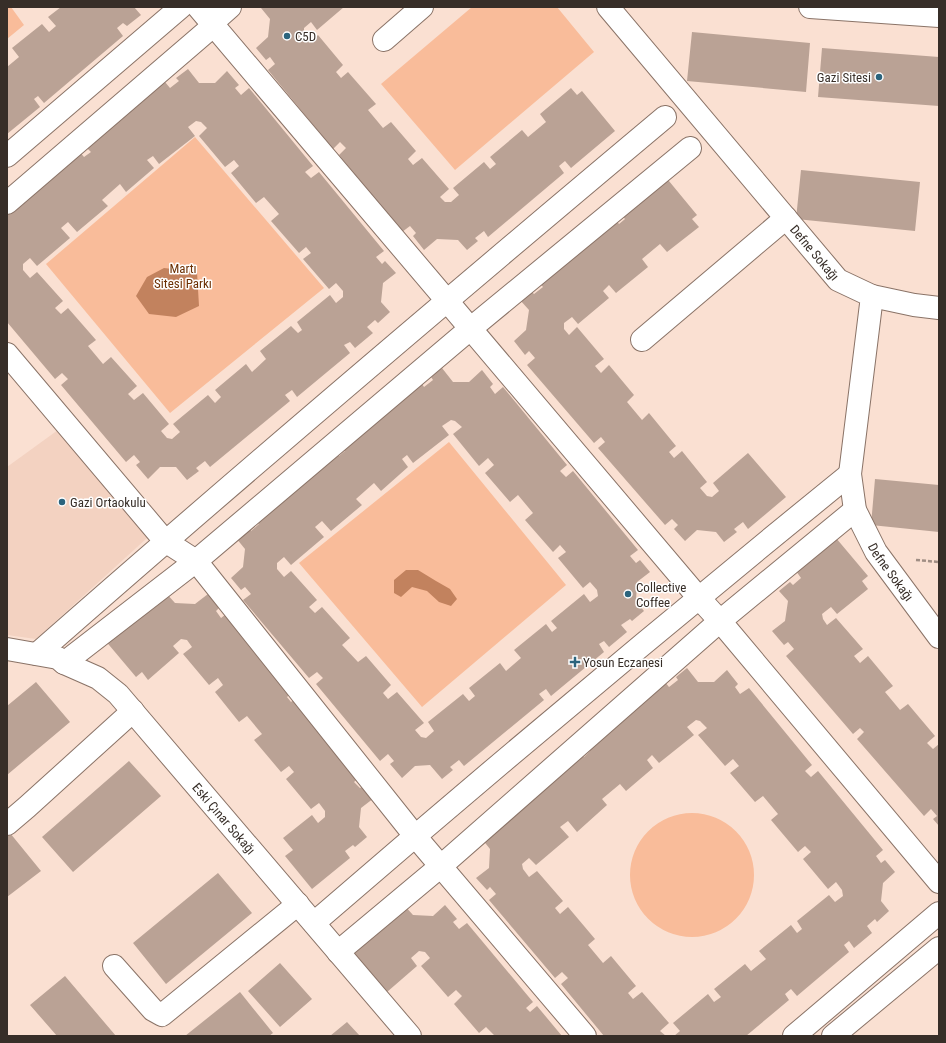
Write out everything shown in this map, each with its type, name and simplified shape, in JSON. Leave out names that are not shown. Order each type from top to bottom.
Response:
[{"type":"street","points":[[7,156],[182,7]]},
{"type":"street","points":[[205,15],[230,7]]},
{"type":"street","points":[[384,40],[422,7]]},
{"type":"street","name":"Defne Sokağı","points":[[608,7],[838,280],[872,296],[850,474],[855,510],[876,552],[939,637]]},
{"type":"street","points":[[819,8],[939,16]]},
{"type":"street","points":[[7,203],[213,26],[205,15]]},
{"type":"street","points":[[205,15],[698,598],[720,621],[939,882]]},
{"type":"street","points":[[37,654],[165,541],[446,300],[666,117]]},
{"type":"street","points":[[64,663],[196,560],[470,329],[690,148]]},
{"type":"street","points":[[642,340],[786,218]]},
{"type":"street","points":[[872,296],[914,306],[939,308]]},
{"type":"street","points":[[8,359],[165,541],[196,560],[415,836],[585,1036]]},
{"type":"street","points":[[314,923],[698,598],[850,474]]},
{"type":"street","points":[[338,952],[441,866],[720,621],[855,510]]},
{"type":"street","name":"Eski Çınar Sokağı","points":[[7,649],[58,658],[64,663],[98,678],[118,694],[410,1036]]},
{"type":"street","points":[[7,824],[133,711]]},
{"type":"street","points":[[114,966],[153,1010],[162,1015],[298,904]]},
{"type":"street","points":[[794,1036],[939,913]]},
{"type":"street","points":[[833,1036],[939,948]]},
{"type":"path","points":[[916,560],[939,562]]},
{"type":"shaded area","points":[[164,268],[197,272],[199,306],[176,317],[149,314],[136,296],[147,277]]},
{"type":"shaded area","name":"Gazi Ortaokulu","points":[[58,430],[147,538],[36,639],[7,635],[7,467]]},
{"type":"shaded area","points":[[406,570],[418,570],[450,589],[457,599],[451,606],[439,602],[427,591],[412,587],[401,597],[394,593],[394,580]]},
{"type":"green space","points":[[7,7],[11,7],[24,25],[7,39]]},
{"type":"green space","points":[[472,7],[557,7],[594,52],[455,170],[381,84]]},
{"type":"green space","name":"Martı Sitesi Parkı","points":[[195,137],[324,288],[170,413],[46,264]]},
{"type":"green space","points":[[449,442],[566,585],[422,707],[299,563]]},
{"type":"green space","points":[[692,813],[716,818],[736,831],[749,851],[754,875],[749,899],[736,919],[716,932],[692,937],[668,932],[648,919],[635,899],[630,875],[635,851],[648,831],[668,818]]},
{"type":"building","points":[[61,7],[134,7],[141,15],[127,26],[123,23],[117,28],[123,36],[44,103],[38,96],[34,99],[40,107],[7,134],[7,67],[19,57],[12,48],[42,24],[49,32],[56,26],[48,17]]},
{"type":"building","points":[[344,7],[317,30],[311,22],[304,28],[304,34],[311,42],[318,35],[343,65],[336,72],[341,78],[348,72],[376,104],[368,110],[383,128],[391,122],[416,151],[408,159],[413,165],[422,158],[449,189],[440,197],[445,202],[451,202],[459,195],[453,188],[484,162],[490,169],[496,164],[490,157],[522,130],[528,137],[546,122],[540,114],[571,88],[577,95],[582,91],[615,131],[571,168],[565,161],[559,166],[564,173],[488,237],[484,231],[475,238],[478,241],[467,250],[458,240],[437,239],[424,250],[413,236],[416,233],[410,226],[402,232],[339,155],[346,148],[340,142],[333,149],[268,70],[275,64],[270,57],[266,60],[256,48],[268,37],[270,19],[261,8]]},
{"type":"building","name":"Gazi Sitesi","points":[[692,32],[810,43],[806,92],[687,81]]},
{"type":"building","name":"Gazi Sitesi","points":[[822,48],[939,57],[939,106],[818,97]]},
{"type":"building","points":[[188,69],[199,83],[215,83],[227,71],[239,85],[235,88],[241,95],[249,88],[313,166],[305,172],[311,178],[319,172],[384,251],[376,257],[382,264],[385,261],[396,273],[383,283],[381,302],[390,312],[378,323],[375,320],[367,327],[373,333],[355,348],[350,342],[344,345],[350,353],[297,397],[292,390],[285,395],[290,401],[210,467],[205,461],[196,468],[199,471],[187,480],[176,467],[160,467],[148,479],[136,465],[140,462],[134,455],[126,462],[61,385],[68,379],[62,373],[55,379],[7,322],[7,211],[79,151],[84,157],[91,152],[84,145],[165,82],[170,88],[179,81],[176,78]],"holes":[[[196,121],[201,122],[207,128],[199,136],[225,167],[234,160],[239,166],[231,173],[256,203],[264,197],[279,214],[271,221],[299,253],[306,247],[311,253],[303,259],[329,289],[336,283],[343,291],[343,297],[336,303],[330,295],[297,322],[302,330],[298,333],[291,326],[260,351],[266,359],[252,372],[246,364],[215,390],[221,397],[215,403],[208,395],[173,424],[180,432],[172,439],[167,438],[161,431],[169,424],[143,393],[134,400],[128,394],[137,386],[111,357],[103,364],[88,346],[96,340],[68,308],[61,314],[55,308],[63,301],[37,272],[30,278],[23,270],[23,264],[30,258],[37,266],[70,238],[61,228],[68,222],[77,232],[108,206],[102,200],[120,184],[126,192],[154,168],[147,160],[153,156],[159,164],[195,136],[188,127]]]},
{"type":"building","points":[[801,170],[920,182],[915,231],[796,219]]},
{"type":"building","points":[[664,175],[697,215],[692,219],[699,227],[667,252],[660,244],[642,259],[648,267],[616,293],[609,285],[603,291],[609,298],[578,324],[572,317],[564,323],[564,329],[569,335],[577,327],[604,359],[595,366],[601,373],[609,365],[634,395],[627,402],[642,420],[649,413],[676,446],[669,452],[674,458],[682,451],[707,482],[700,488],[707,496],[712,497],[719,491],[713,483],[748,453],[786,497],[748,529],[743,522],[734,529],[737,532],[724,542],[716,532],[697,530],[685,541],[674,529],[678,525],[672,519],[665,525],[598,448],[605,442],[601,437],[594,443],[527,365],[535,358],[529,351],[525,355],[514,341],[526,330],[529,310],[520,300],[531,291],[534,294],[543,287],[537,280],[613,217],[619,224],[625,219],[619,212]]},
{"type":"building","points":[[442,368],[453,382],[469,382],[482,370],[493,384],[490,387],[495,394],[503,387],[567,465],[560,471],[566,477],[573,471],[638,550],[630,556],[636,563],[640,560],[650,572],[637,582],[636,601],[644,611],[632,621],[630,619],[621,625],[627,632],[609,647],[604,641],[599,644],[604,652],[551,696],[546,689],[539,694],[544,700],[464,766],[459,760],[450,767],[453,770],[442,779],[430,765],[415,766],[402,778],[390,764],[394,761],[388,754],[380,761],[316,684],[323,678],[317,672],[309,678],[243,600],[251,594],[245,587],[241,590],[231,578],[243,567],[245,549],[236,538],[249,528],[251,531],[259,524],[253,517],[333,450],[339,456],[345,451],[339,443],[420,381],[424,387],[433,380],[431,377]],"holes":[[[451,420],[455,421],[462,427],[453,434],[479,466],[488,458],[494,465],[485,473],[510,502],[518,495],[533,513],[525,520],[553,552],[560,545],[566,552],[558,558],[583,588],[590,582],[597,590],[598,596],[590,602],[584,594],[551,621],[557,628],[552,632],[546,624],[514,650],[521,658],[506,671],[500,663],[469,688],[475,696],[469,701],[463,694],[428,722],[434,731],[426,738],[421,737],[415,730],[424,723],[397,692],[388,699],[383,693],[391,685],[366,656],[358,662],[342,645],[350,638],[322,607],[315,613],[309,607],[317,600],[291,571],[284,577],[277,569],[277,563],[284,557],[291,565],[324,537],[315,527],[322,521],[331,531],[362,505],[356,499],[374,483],[381,491],[408,467],[402,459],[407,455],[413,463],[449,435],[442,426]]]},
{"type":"building","points":[[875,479],[939,485],[939,532],[871,525]]},
{"type":"building","points":[[836,538],[868,576],[862,581],[868,589],[837,614],[831,607],[822,614],[823,619],[827,625],[836,618],[863,649],[854,656],[860,663],[868,656],[893,686],[885,692],[900,710],[908,704],[935,736],[927,743],[933,749],[939,744],[939,826],[933,819],[937,816],[931,809],[924,816],[857,739],[864,732],[860,728],[853,734],[786,656],[794,649],[788,642],[784,645],[772,631],[785,621],[788,601],[779,591],[790,582],[793,585],[801,578],[796,571]]},
{"type":"building","points":[[166,593],[175,603],[195,604],[208,594],[219,608],[216,611],[221,618],[230,611],[294,691],[287,697],[291,702],[298,696],[362,775],[354,782],[360,788],[364,786],[374,798],[361,808],[359,827],[367,837],[355,847],[353,845],[345,851],[350,858],[312,889],[285,856],[293,850],[283,838],[312,815],[318,823],[325,817],[325,811],[319,803],[311,809],[286,779],[294,772],[289,766],[281,772],[254,740],[262,734],[247,716],[239,722],[215,692],[223,685],[218,678],[209,685],[183,654],[192,647],[187,640],[181,639],[173,646],[179,653],[148,680],[142,672],[136,677],[104,639],[144,605],[149,612],[158,605],[156,602]]},
{"type":"building","points":[[687,668],[698,682],[714,682],[727,670],[738,684],[735,687],[740,694],[749,688],[812,765],[805,771],[811,777],[818,771],[883,850],[876,856],[881,863],[885,860],[895,872],[883,883],[881,901],[889,911],[877,922],[875,919],[867,926],[872,933],[854,948],[849,941],[844,945],[849,952],[797,996],[791,989],[785,994],[789,1000],[746,1036],[674,1036],[680,1031],[673,1023],[708,994],[714,1002],[721,997],[714,989],[745,964],[751,971],[766,959],[759,951],[791,925],[797,933],[802,929],[797,921],[829,895],[835,902],[843,896],[842,890],[836,882],[828,889],[803,859],[811,852],[805,846],[798,852],[771,820],[778,814],[763,796],[755,802],[730,773],[739,766],[733,759],[725,766],[698,735],[707,728],[700,721],[696,720],[687,727],[694,735],[659,763],[652,755],[647,760],[653,768],[626,791],[620,784],[602,799],[607,805],[577,832],[568,821],[560,827],[569,837],[536,865],[529,858],[522,864],[523,869],[529,877],[537,871],[563,901],[555,908],[560,914],[568,907],[595,939],[588,945],[603,963],[611,956],[636,986],[628,993],[633,999],[642,992],[669,1023],[660,1031],[666,1036],[604,1036],[561,984],[568,978],[562,972],[555,978],[489,900],[496,894],[490,887],[487,890],[476,878],[489,868],[490,849],[482,839],[578,750],[584,757],[590,751],[584,744],[665,682],[669,687],[678,680],[676,677]]},
{"type":"building","points":[[36,682],[70,722],[7,775],[7,706]]},
{"type":"building","points":[[129,761],[161,796],[73,872],[42,837]]},
{"type":"building","points":[[10,833],[41,871],[7,897],[7,835]]},
{"type":"building","points":[[218,873],[252,913],[166,984],[133,943]]},
{"type":"building","points":[[404,905],[413,915],[433,916],[445,905],[457,919],[453,922],[459,929],[467,923],[533,1002],[526,1008],[530,1012],[537,1006],[562,1036],[495,1036],[486,1027],[479,1033],[454,1004],[462,996],[456,990],[448,997],[421,966],[430,958],[425,952],[419,951],[411,958],[417,966],[387,992],[342,952]]},
{"type":"building","points":[[280,963],[312,999],[280,1027],[248,991]]},
{"type":"building","points":[[65,976],[116,1036],[57,1036],[30,1005]]},
{"type":"building","points":[[240,992],[273,1033],[269,1036],[185,1036]]},
{"type":"building","points":[[347,1022],[360,1036],[330,1036]]},
{"type":"place","name":"C5D","points":[[287,36]]},
{"type":"place","name":"Gazi Sitesi","points":[[879,77]]},
{"type":"place","name":"Gazi Ortaokulu","points":[[62,502]]},
{"type":"place","name":"Collective Coffee","points":[[628,594]]},
{"type":"place","name":"Yosun Eczanesi","points":[[575,662]]}]
